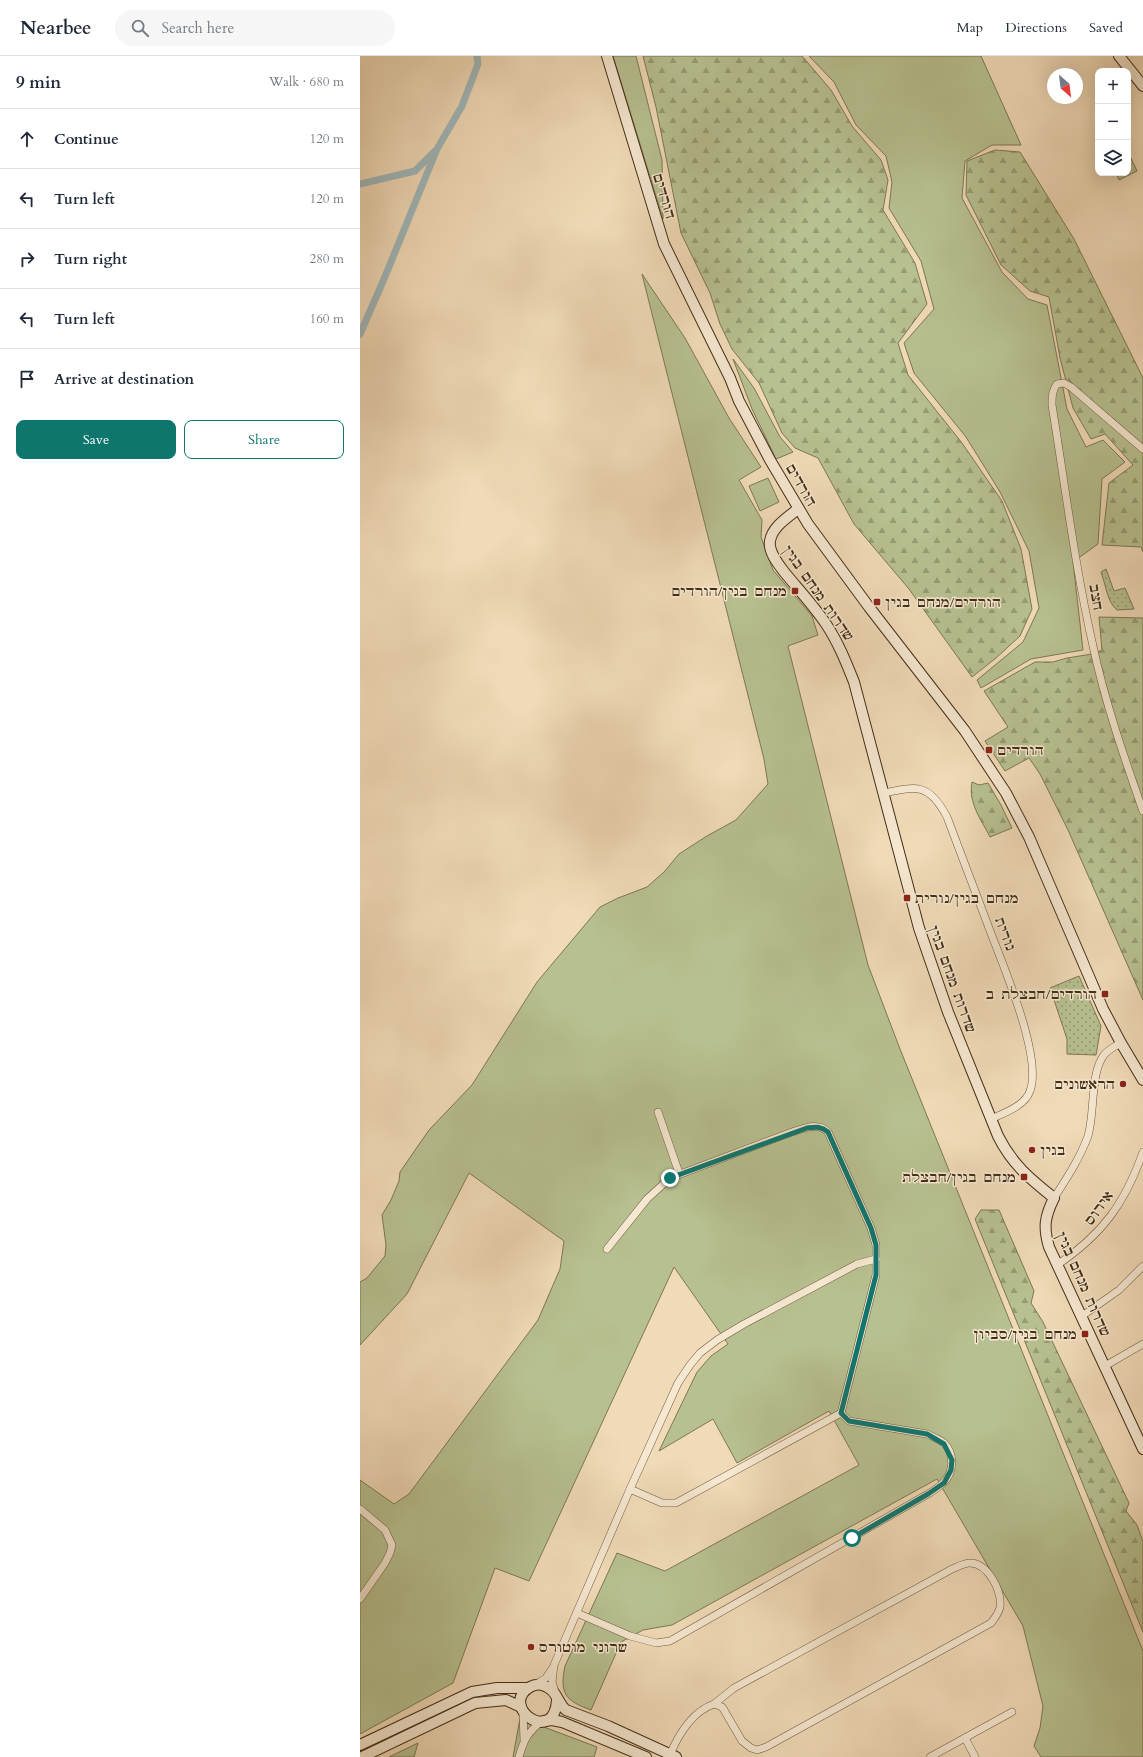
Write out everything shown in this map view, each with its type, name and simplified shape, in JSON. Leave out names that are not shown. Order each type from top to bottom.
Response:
[{"type":"street","name":"הורדים","points":[[607,56],[664,244],[727,371],[740,401],[798,509],[819,540],[965,731],[994,773],[1029,837],[1088,976],[1121,1042],[1143,1080]]},
{"type":"street","points":[[1120,56],[1143,86]]},
{"type":"street","name":"חצב","points":[[1143,449],[1070,387],[1064,383],[1057,384],[1052,392],[1052,405],[1089,627],[1107,702],[1143,811]]},
{"type":"street","name":"שדרות מנחם בגין","points":[[798,509],[772,533],[770,541],[771,549],[782,569],[826,624],[854,682],[919,928],[948,1012],[998,1136],[1012,1160],[1020,1170],[1054,1198],[1048,1209],[1045,1220],[1045,1233],[1057,1265],[1143,1449]]},
{"type":"street","name":"נורית","points":[[884,793],[910,788],[920,789],[934,797],[941,805],[947,816],[1019,1011],[1030,1054],[1032,1085],[1030,1094],[1018,1105],[991,1119]]},
{"type":"street","points":[[1054,1198],[1078,1160],[1084,1147],[1092,1120],[1097,1071],[1100,1062],[1105,1054],[1121,1042]]},
{"type":"street","points":[[658,1112],[679,1173]]},
{"type":"street","points":[[607,1249],[647,1199],[670,1178],[679,1173],[807,1128],[817,1126],[823,1128],[830,1137],[871,1228],[876,1245],[876,1275],[841,1413],[676,1503],[662,1503],[630,1489]]},
{"type":"street","name":"אירוס","points":[[1057,1265],[1090,1240],[1114,1212],[1132,1180],[1143,1152]]},
{"type":"street","points":[[523,1744],[522,1696],[531,1687],[546,1678],[554,1665],[630,1489],[678,1384],[690,1365],[700,1353],[744,1324],[857,1264],[876,1259]]},
{"type":"street","points":[[1082,1316],[1119,1290],[1143,1266]]},
{"type":"street","points":[[1105,1366],[1143,1344]]},
{"type":"street","points":[[577,1613],[630,1636],[656,1643],[670,1641],[928,1494],[944,1483],[951,1470],[952,1460],[944,1444],[927,1434],[849,1421],[841,1413]]},
{"type":"street","points":[[360,1509],[385,1530],[392,1545],[385,1563],[360,1599]]},
{"type":"street","points":[[360,1745],[472,1692],[497,1688],[547,1686],[566,1710],[608,1726],[672,1756],[684,1727],[704,1709],[714,1704],[734,1688],[952,1569],[970,1563],[977,1564],[990,1576],[998,1592],[1000,1608],[991,1623],[766,1747],[757,1750],[746,1744],[722,1707],[714,1704]]},
{"type":"street","points":[[519,1757],[523,1744],[531,1730],[552,1716],[557,1708],[552,1682],[554,1665]]},
{"type":"street","points":[[362,1757],[475,1703],[506,1700],[522,1710],[531,1720],[552,1720],[562,1722],[646,1757]]},
{"type":"street","points":[[930,1757],[1012,1712]]},
{"type":"street","points":[[965,1738],[975,1757]]},
{"type":"green space","points":[[613,56],[636,56],[662,160],[663,219]]},
{"type":"green space","points":[[643,56],[802,56],[831,90],[852,126],[881,160],[888,180],[883,210],[915,263],[927,304],[898,343],[908,375],[962,443],[1002,501],[1021,549],[1032,609],[1020,636],[972,677],[909,589],[854,524],[818,458],[795,448],[782,433],[759,383],[732,349],[720,324],[710,293],[681,233],[656,107]]},
{"type":"green space","points":[[809,56],[981,56],[1021,145],[992,145],[965,161],[962,198],[1002,272],[1028,299],[1047,305],[1067,409],[1086,447],[1103,440],[1125,462],[1102,479],[1098,544],[1073,562],[1083,650],[1031,659],[981,688],[977,680],[1023,642],[1039,608],[1029,551],[1000,492],[966,437],[914,373],[904,343],[934,309],[921,261],[889,208],[892,182],[886,156],[856,125],[834,82]]},
{"type":"green space","points":[[995,150],[1020,152],[1074,239],[1143,378],[1143,552],[1141,547],[1102,545],[1109,483],[1133,465],[1105,434],[1091,439],[1073,408],[1060,358],[1049,297],[1030,291],[1001,265],[966,195],[967,161]]},
{"type":"green space","points":[[1131,158],[1137,171],[1131,174]]},
{"type":"green space","points":[[1117,176],[1127,176],[1119,180]]},
{"type":"green space","points":[[642,274],[685,338],[729,418],[761,467],[739,480],[762,520],[761,537],[773,570],[812,616],[818,635],[788,646],[868,965],[900,1049],[1143,1651],[1143,1757],[1041,1757],[1034,1746],[1040,1728],[1043,1706],[1023,1626],[937,1479],[672,1625],[643,1630],[621,1642],[591,1710],[570,1700],[564,1690],[563,1676],[565,1666],[617,1553],[665,1571],[859,1465],[829,1411],[737,1463],[713,1419],[659,1451],[697,1372],[711,1356],[728,1344],[674,1267],[529,1581],[495,1568],[453,1683],[360,1734],[360,1480],[394,1504],[409,1494],[538,1320],[560,1269],[564,1241],[469,1173],[407,1294],[360,1345],[360,1282],[367,1278],[385,1256],[386,1245],[382,1215],[391,1200],[399,1181],[400,1172],[429,1130],[472,1085],[537,982],[600,907],[618,898],[647,887],[664,872],[679,854],[736,820],[768,784],[764,759]]},
{"type":"green space","points":[[733,359],[754,388],[780,437],[793,452],[776,459],[752,409]]},
{"type":"green space","points":[[768,478],[779,502],[760,511],[749,486]]},
{"type":"green space","points":[[1106,569],[1114,591],[1125,588],[1134,609],[1117,610],[1111,603],[1101,572]]},
{"type":"green space","points":[[1099,617],[1143,618],[1143,1000],[1068,830],[1040,774],[1029,758],[1005,771],[985,741],[1008,727],[984,691],[1035,662],[1053,662],[1092,654],[1102,650]]},
{"type":"green space","points":[[972,782],[979,785],[988,783],[1012,828],[990,837],[976,811],[971,790]]},
{"type":"green space","points":[[1079,976],[1101,1026],[1096,1055],[1067,1054],[1067,1039],[1050,988]]},
{"type":"green space","points":[[981,1210],[999,1210],[1034,1291],[1031,1303],[1043,1322],[1129,1503],[1126,1511],[1137,1525],[1143,1542],[1143,1632],[975,1219]]},
{"type":"green space","points":[[520,1718],[597,1747],[594,1757],[513,1757]]},
{"type":"green space","points":[[418,1743],[414,1757],[389,1757]]},
{"type":"waterway","points":[[360,334],[437,149],[462,106],[478,64],[477,56]]},
{"type":"waterway","points":[[360,184],[415,171],[434,152]]},
{"type":"place","name":"מנחם בגין/הורדים","points":[[795,591]]},
{"type":"place","name":"הורדים/מנחם בגין","points":[[877,602]]},
{"type":"place","name":"הורדים","points":[[989,750]]},
{"type":"place","name":"מנחם בגין/נורית","points":[[907,898]]},
{"type":"place","name":"הורדים/חבצלת ב","points":[[1105,994]]},
{"type":"place","name":"הראשונים","points":[[1123,1084]]},
{"type":"place","name":"בגין","points":[[1032,1150]]},
{"type":"place","name":"מנחם בגין/חבצלת","points":[[1024,1177]]},
{"type":"place","name":"מנחם בגין/סביון","points":[[1085,1334]]},
{"type":"place","name":"שרוני מוטורס","points":[[531,1647]]},
{"type":"route","points":[[670,1178],[679,1173],[792,1132],[817,1126],[828,1132],[871,1228],[876,1245],[876,1275],[841,1413],[849,1421],[927,1434],[938,1439],[944,1444],[952,1460],[951,1470],[944,1483],[928,1494],[852,1538]]}]
